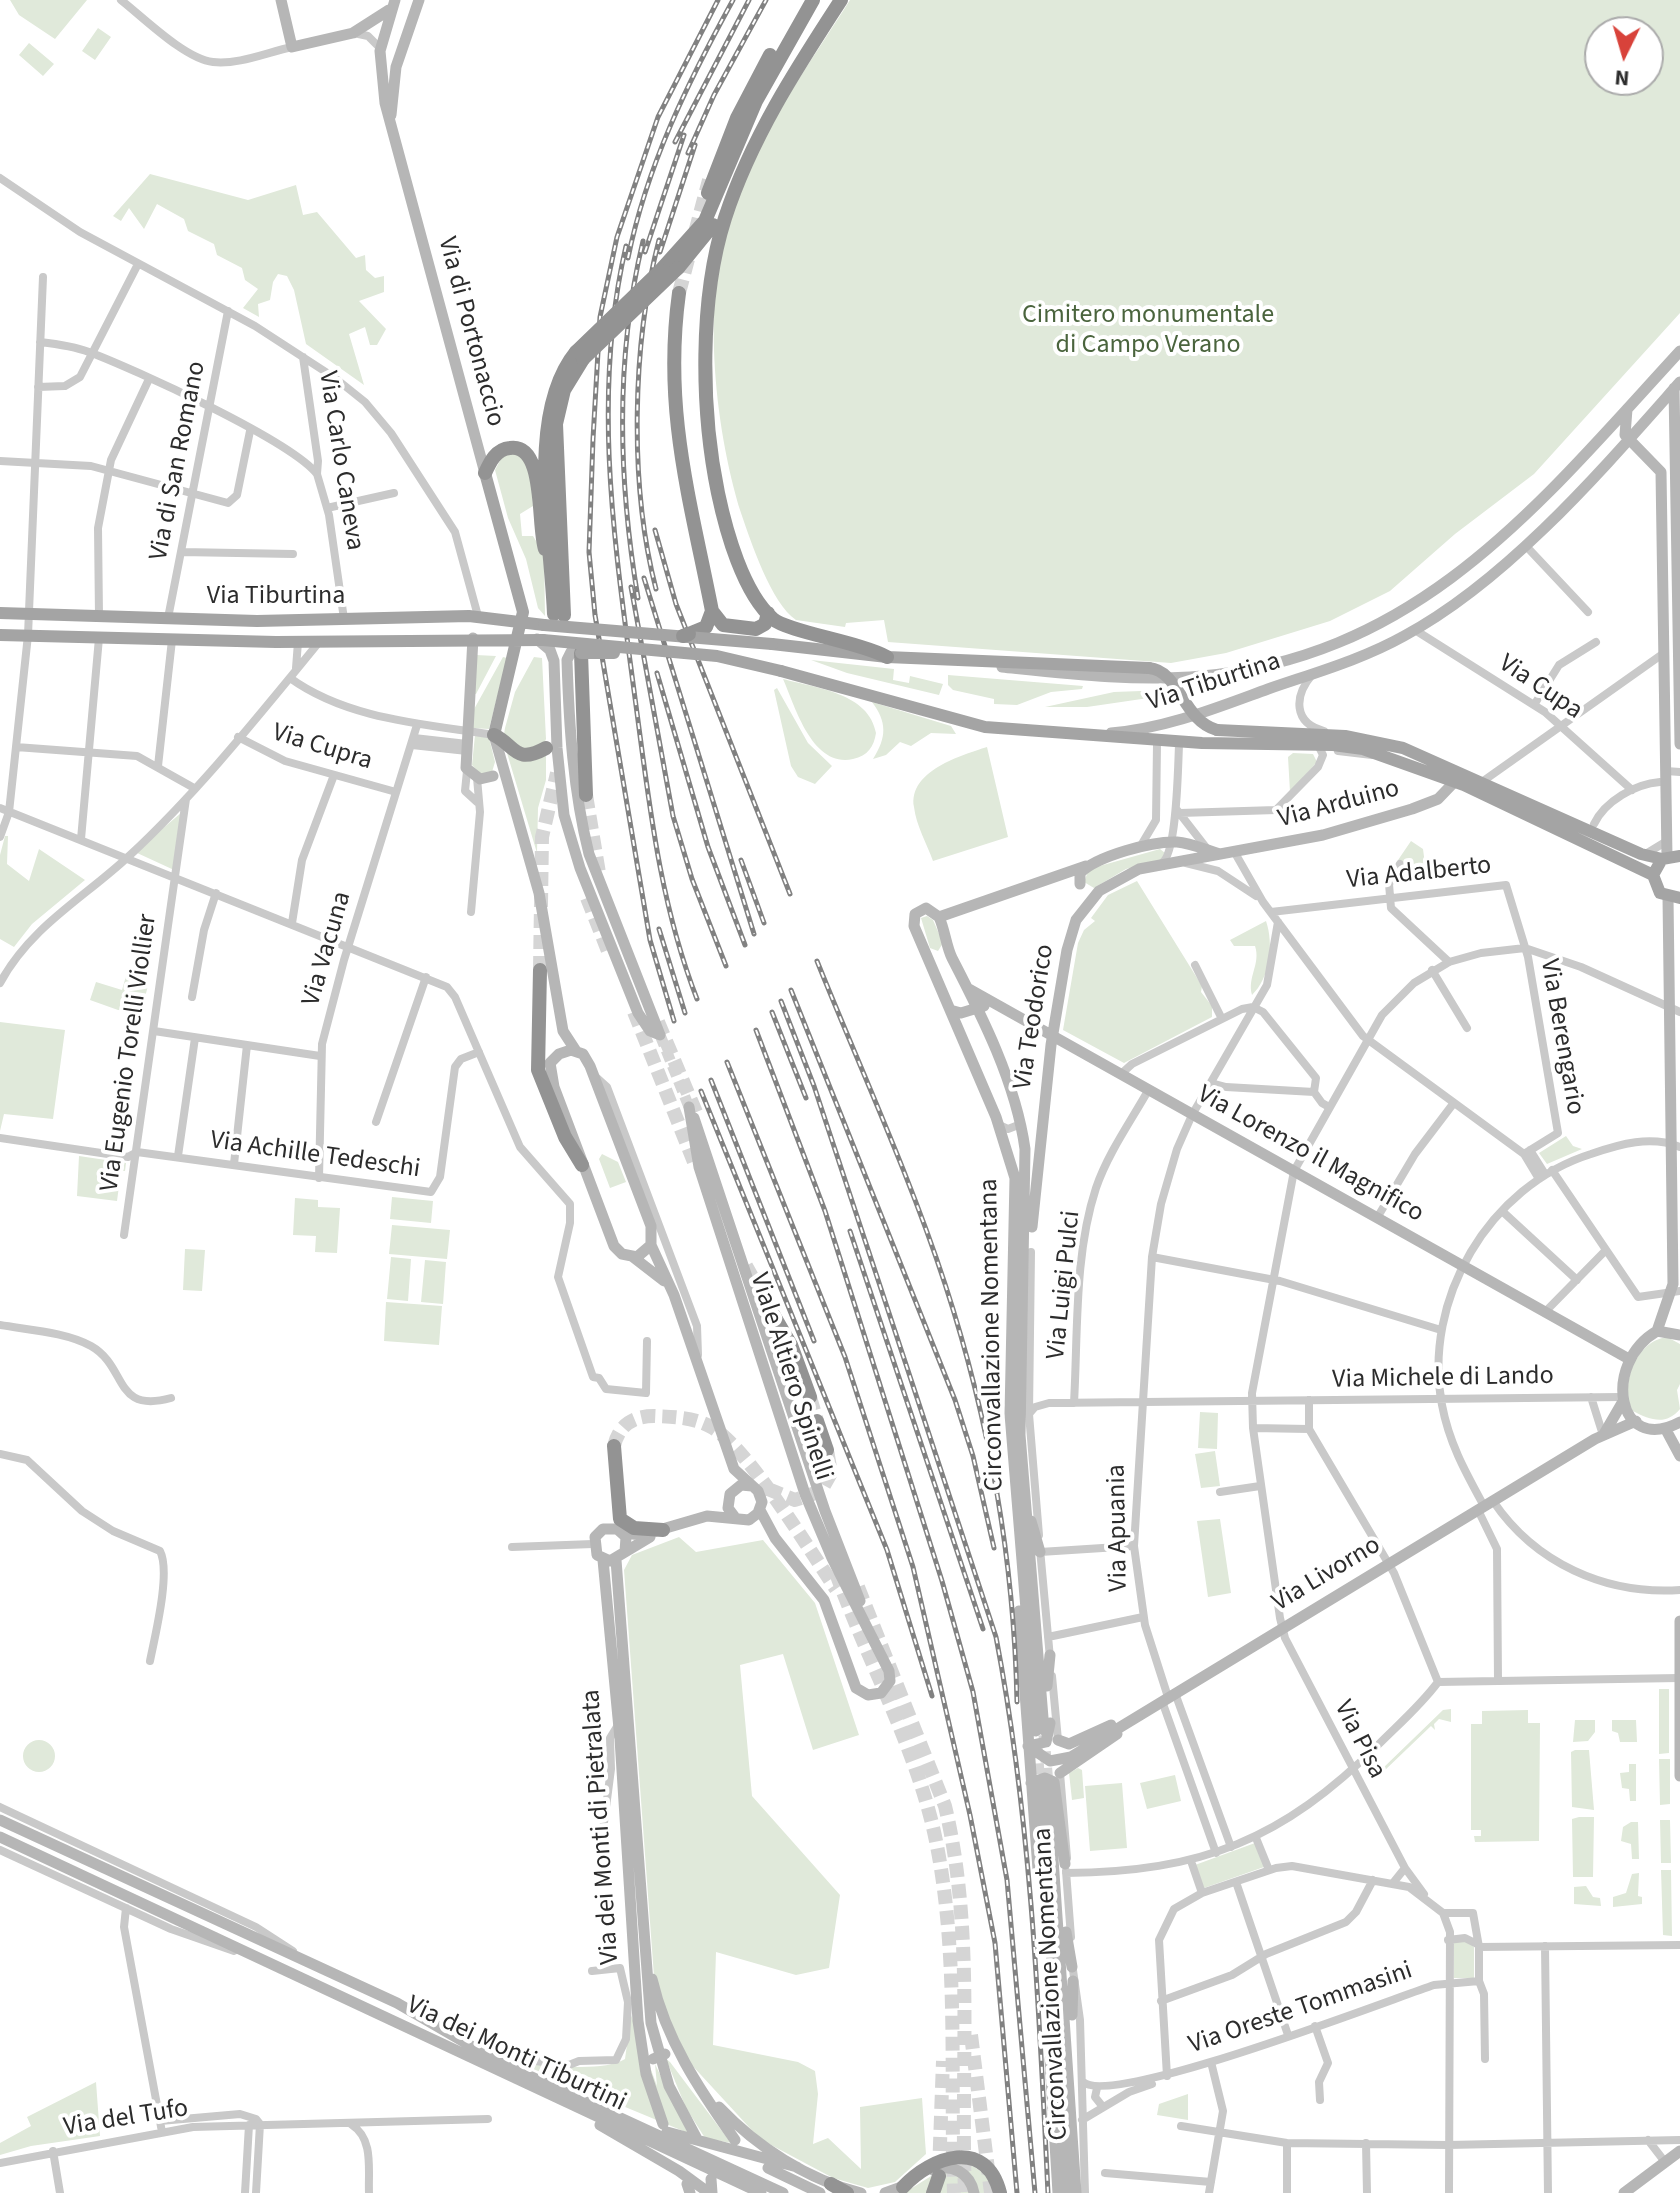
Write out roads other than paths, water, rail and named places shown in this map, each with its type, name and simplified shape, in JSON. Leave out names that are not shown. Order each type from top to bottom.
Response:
[{"type":"highway","points":[[684,244],[701,210],[743,104],[802,0]]},
{"type":"highway","points":[[554,618],[545,431],[555,388],[580,356],[705,221],[752,111],[813,0]]},
{"type":"highway","points":[[554,618],[556,424],[564,390],[580,356],[678,268],[714,224],[764,108],[824,0]]},
{"type":"highway","points":[[841,0],[776,103],[725,217],[712,282],[704,386],[710,450],[731,543],[767,619],[853,642],[887,657]]},
{"type":"highway","points":[[763,77],[785,48]]},
{"type":"highway","points":[[679,293],[673,361],[675,425],[716,617]]},
{"type":"highway","points":[[485,473],[495,455],[505,449],[518,448],[532,458],[540,533],[552,572]]},
{"type":"highway","points":[[716,617],[756,629],[767,619]]},
{"type":"highway","points":[[683,636],[706,627],[716,617]]},
{"type":"highway","points":[[576,660],[586,795]]},
{"type":"highway","points":[[494,735],[517,754],[552,748]]},
{"type":"highway","points":[[540,970],[538,1070],[565,1137],[582,1165]]},
{"type":"highway","points":[[773,1314],[791,1345],[810,1397]]},
{"type":"highway","points":[[817,1421],[827,1450]]},
{"type":"highway","points":[[614,1446],[620,1519],[634,1528],[663,1530]]},
{"type":"highway","points":[[903,2187],[935,2161],[959,2156],[987,2169],[1000,2193]]},
{"type":"highway","points":[[933,2193],[939,2176]]},
{"type":"highway","points":[[825,2188],[847,2193]]},
{"type":"main road","name":"Via di Portonaccio","points":[[485,473],[522,604],[523,621]]},
{"type":"main road","name":"Via Tiburtina","points":[[0,613],[168,618],[478,616],[523,621],[554,618],[683,636],[887,657],[1149,668],[1165,673],[1195,718],[1217,730],[1345,736]]},
{"type":"main road","points":[[494,735],[523,621]]},
{"type":"main road","name":"Via Tiburtina","points":[[0,635],[298,642],[473,638],[657,650],[727,658],[985,727],[1103,733]]},
{"type":"main road","points":[[576,660],[657,650]]},
{"type":"main road","points":[[1103,733],[1202,743],[1374,747],[1419,753],[1460,777],[1644,855],[1670,857]]},
{"type":"main road","points":[[1345,736],[1374,747]]},
{"type":"main road","points":[[1478,785],[1653,875],[1657,889],[1674,898]]},
{"type":"main road","points":[[1653,875],[1670,857]]},
{"type":"street","points":[[121,0],[186,51],[208,61],[227,62],[353,33],[379,19],[393,3]]},
{"type":"street","points":[[281,0],[292,47]]},
{"type":"street","points":[[391,120],[398,60],[419,0]]},
{"type":"street","points":[[380,51],[393,3]]},
{"type":"street","points":[[353,33],[368,36],[388,61],[398,60]]},
{"type":"street","name":"Via di Portonaccio","points":[[380,51],[384,99],[485,473]]},
{"type":"street","points":[[0,178],[80,232],[228,311],[303,357],[365,402],[395,439],[457,535],[478,616]]},
{"type":"street","points":[[38,387],[65,386],[75,382],[93,354],[138,264]]},
{"type":"street","points":[[0,837],[16,747],[28,635],[43,277]]},
{"type":"street","name":"Via di San Romano","points":[[168,618],[228,311]]},
{"type":"street","points":[[40,342],[93,354],[149,379],[295,455],[317,474]]},
{"type":"street","name":"Via Tiburtina","points":[[938,660],[1126,679],[1185,677],[1251,668],[1332,645],[1394,618],[1463,572],[1523,518],[1680,351]]},
{"type":"street","name":"Via Carlo Caneva","points":[[303,357],[319,465],[317,474],[327,508],[344,619]]},
{"type":"street","points":[[99,616],[98,528],[109,471],[116,447],[149,379]]},
{"type":"street","points":[[1654,379],[1677,385],[1680,744]]},
{"type":"street","name":"Via Tiburtina","points":[[1103,733],[1177,722],[1356,659],[1415,630],[1476,587],[1525,545],[1677,385]]},
{"type":"street","points":[[1627,407],[1623,424],[1627,438],[1661,472],[1671,474],[1677,470]]},
{"type":"street","points":[[0,461],[109,471],[225,503],[235,498],[250,431]]},
{"type":"street","points":[[1661,472],[1663,777],[1670,857]]},
{"type":"street","points":[[327,508],[394,493]]},
{"type":"street","points":[[1525,545],[1588,612]]},
{"type":"street","points":[[181,552],[293,554]]},
{"type":"street","points":[[1664,617],[1678,617]]},
{"type":"street","name":"Via Cupa","points":[[1415,630],[1562,725],[1632,790]]},
{"type":"street","points":[[81,839],[99,638]]},
{"type":"street","points":[[471,912],[480,812],[477,802],[465,791],[472,774],[467,747],[473,638]]},
{"type":"street","points":[[158,766],[172,640]]},
{"type":"street","points":[[0,983],[37,931],[128,857],[186,799],[320,641]]},
{"type":"street","points":[[541,641],[554,659],[556,734],[552,748],[564,815],[602,924],[638,1013],[650,1031],[660,1035],[583,827],[571,741],[576,660]]},
{"type":"street","points":[[292,676],[298,642]]},
{"type":"street","points":[[1534,705],[1559,665],[1596,642]]},
{"type":"street","points":[[1478,785],[1664,653]]},
{"type":"street","points":[[1312,674],[1298,695],[1302,716],[1314,728],[1345,736]]},
{"type":"street","points":[[292,676],[319,695],[417,725],[494,735],[498,759],[539,890],[563,1031],[559,1054],[549,1066],[550,1076],[614,1246],[668,1283]]},
{"type":"street","name":"Via Vacuna","points":[[319,1178],[320,1056],[349,946],[417,725]]},
{"type":"street","points":[[556,734],[571,741]]},
{"type":"street","name":"Via Cupra","points":[[238,737],[278,758],[396,792]]},
{"type":"street","points":[[552,748],[571,741]]},
{"type":"street","points":[[413,742],[467,747]]},
{"type":"street","points":[[1139,847],[1156,820],[1157,744]]},
{"type":"street","points":[[1150,867],[1167,860],[1178,811],[1179,745]]},
{"type":"street","points":[[1178,811],[1276,810],[1320,765],[1323,755],[1318,745]]},
{"type":"street","points":[[16,747],[137,756],[194,788]]},
{"type":"street","points":[[1158,757],[1179,757]]},
{"type":"street","points":[[493,776],[498,759]]},
{"type":"street","points":[[1594,824],[1605,808],[1632,790],[1680,772]]},
{"type":"street","points":[[472,774],[493,776],[508,791]]},
{"type":"street","points":[[292,923],[302,860],[334,775]]},
{"type":"street","name":"Via Arduino","points":[[1177,863],[1323,835],[1412,809],[1436,800],[1460,777]]},
{"type":"street","name":"Via Eugenio Torelli Viollier","points":[[124,1235],[186,799]]},
{"type":"street","points":[[5,810],[426,977],[451,992],[520,1147],[570,1206],[558,1277],[593,1377],[599,1378],[606,1389],[646,1393],[647,1341]]},
{"type":"street","points":[[1178,811],[1209,850]]},
{"type":"street","points":[[1644,855],[1667,841]]},
{"type":"street","points":[[939,917],[1139,847],[1171,842],[1230,854],[1366,1038],[1453,1104],[1527,1152],[1606,1250],[1638,1297],[1676,1291]]},
{"type":"street","points":[[1054,878],[1067,877],[1090,892],[1099,891],[1127,873],[1177,863],[1218,871],[1263,902]]},
{"type":"street","points":[[1400,864],[1390,881],[1391,908],[1449,962]]},
{"type":"street","points":[[1080,884],[1080,873],[1091,865]]},
{"type":"street","name":"Via Adalberto","points":[[1271,912],[1504,884],[1509,890],[1525,948]]},
{"type":"street","name":"Via Teodorico","points":[[1043,1110],[1052,1035],[1071,933],[1099,891]]},
{"type":"street","points":[[192,997],[204,930],[216,893]]},
{"type":"street","points":[[1599,1437],[1621,1400],[1629,1359],[1657,1331],[1676,1291],[1674,898]]},
{"type":"street","name":"Circonvallazione Nomentana","points":[[926,908],[939,917],[949,949],[977,1008],[1021,1124],[1026,1169],[1020,1407],[1040,1730],[1010,1414],[1017,1197],[1012,1160],[914,926],[914,918],[926,908]]},
{"type":"street","points":[[602,924],[610,924],[615,919]]},
{"type":"street","points":[[1121,1074],[1130,1065],[1253,1007],[1269,979],[1278,922]]},
{"type":"street","points":[[608,938],[621,932]]},
{"type":"street","points":[[1525,948],[1581,967],[1674,1010]]},
{"type":"street","name":"Via Pisa","points":[[1429,1901],[1405,1868],[1352,1770],[1283,1628],[1253,1428],[1254,1370],[1294,1171],[1366,1038],[1392,1003],[1432,970],[1487,952],[1525,948]]},
{"type":"street","name":"Via Berengario","points":[[1525,948],[1558,1133],[1527,1152]]},
{"type":"street","points":[[928,956],[940,958],[949,949]]},
{"type":"street","points":[[1195,965],[1222,1019]]},
{"type":"street","points":[[1432,970],[1467,1028]]},
{"type":"street","points":[[376,1122],[426,977]]},
{"type":"street","name":"Via Lorenzo il Magnifico","points":[[969,989],[1629,1359]]},
{"type":"street","points":[[950,1010],[959,1013],[1000,1006]]},
{"type":"street","points":[[1253,1007],[1263,1012],[1316,1078],[1314,1092],[1329,1107]]},
{"type":"street","name":"Via Apuania","points":[[1168,1697],[1143,1617],[1134,1546],[1152,1257],[1166,1186],[1192,1115],[1253,1007]]},
{"type":"street","points":[[154,1031],[320,1056]]},
{"type":"street","points":[[563,1031],[576,1051],[585,1055],[697,1326],[698,1364]]},
{"type":"street","points":[[178,1156],[195,1038]]},
{"type":"street","points":[[234,1164],[247,1045]]},
{"type":"street","points":[[559,1054],[576,1051]]},
{"type":"street","name":"Via Achille Tedeschi","points":[[137,1152],[425,1192],[434,1190],[440,1177],[455,1067],[461,1059],[479,1052]]},
{"type":"street","points":[[1211,1083],[1226,1087],[1314,1092]]},
{"type":"street","name":"Via Luigi Pulci","points":[[1074,1403],[1080,1299],[1094,1195],[1107,1164],[1149,1089]]},
{"type":"street","points":[[1377,1218],[1415,1154],[1453,1104]]},
{"type":"street","name":"Viale Altiero Spinelli","points":[[760,1510],[775,1538],[824,1600],[856,1688],[874,1695],[887,1688],[890,1676],[819,1513],[807,1500],[699,1167],[689,1107],[745,1263],[820,1495],[819,1513]]},
{"type":"street","name":"Circonvallazione Nomentana","points":[[1043,1110],[1031,1252],[1029,1414],[1058,1740]]},
{"type":"street","points":[[999,1125],[1008,1129],[1021,1124]]},
{"type":"street","points":[[0,1138],[128,1157],[137,1152]]},
{"type":"street","points":[[1498,1681],[1496,1543],[1485,1506],[1454,1449],[1441,1398],[1441,1330],[1463,1266],[1502,1211],[1545,1175],[1581,1157],[1634,1142],[1675,1145]]},
{"type":"street","points":[[593,1544],[603,1529],[617,1529],[633,1536],[707,1516],[734,1516],[749,1520],[760,1510],[762,1498],[734,1469],[668,1283],[651,1245],[647,1206]]},
{"type":"street","points":[[1502,1211],[1577,1280]]},
{"type":"street","points":[[633,1257],[651,1245]]},
{"type":"street","name":"Viale Altiero Spinelli","points":[[727,1254],[740,1249]]},
{"type":"street","points":[[1545,1312],[1606,1250]]},
{"type":"street","name":"Circonvallazione Nomentana","points":[[1023,1299],[1031,1252]]},
{"type":"street","points":[[1152,1257],[1272,1280],[1441,1330]]},
{"type":"street","name":"Viale Altiero Spinelli","points":[[731,1268],[745,1263]]},
{"type":"street","points":[[0,1325],[86,1344],[103,1356],[131,1396],[149,1403],[171,1398]]},
{"type":"street","points":[[1657,1331],[1680,1335]]},
{"type":"street","points":[[1029,1395],[1049,1403]]},
{"type":"street","name":"Via Michele di Lando","points":[[1252,1401],[1577,1397],[1621,1400]]},
{"type":"street","points":[[1591,1397],[1599,1437]]},
{"type":"street","points":[[1309,1400],[1309,1429],[1389,1564],[1438,1682]]},
{"type":"street","points":[[1621,1400],[1636,1421],[1665,1428],[1680,1422]]},
{"type":"street","points":[[1029,1414],[1037,1406],[1049,1403],[1252,1401]]},
{"type":"street","name":"Via Livorno","points":[[1046,1759],[1082,1748],[1599,1437],[1636,1421]]},
{"type":"street","points":[[1253,1428],[1309,1429]]},
{"type":"street","points":[[1665,1428],[1680,1456]]},
{"type":"street","points":[[0,1454],[30,1461],[82,1511],[131,1540],[157,1548],[164,1558],[150,1661]]},
{"type":"street","points":[[734,1469],[729,1498],[734,1516]]},
{"type":"street","points":[[707,1516],[741,1485],[752,1486]]},
{"type":"street","points":[[1220,1492],[1260,1486]]},
{"type":"street","name":"Viale Altiero Spinelli","points":[[807,1500],[815,1501],[820,1495]]},
{"type":"street","points":[[1024,1497],[1040,1552],[1134,1546]]},
{"type":"street","points":[[1485,1506],[1550,1560],[1584,1575],[1634,1588],[1680,1590]]},
{"type":"street","name":"Viale Altiero Spinelli","points":[[749,1520],[775,1538]]},
{"type":"street","points":[[593,1544],[597,1555],[615,1557],[663,1530]]},
{"type":"street","points":[[615,1557],[623,1533]]},
{"type":"street","points":[[512,1547],[593,1544]]},
{"type":"street","name":"Via dei Monti di Pietralata","points":[[615,1557],[619,1725],[632,2001],[642,2057],[663,2124]]},
{"type":"street","name":"Via dei Monti di Pietralata","points":[[615,1557],[654,2041],[669,2086],[696,2137]]},
{"type":"street","points":[[1023,1570],[1019,1617],[1028,1746],[1038,1783]]},
{"type":"street","points":[[1048,1637],[1143,1617]]},
{"type":"street","points":[[1680,1621],[1680,1776]]},
{"type":"street","points":[[1028,1746],[1043,1745],[1050,1737],[1046,1678],[1050,1655]]},
{"type":"street","points":[[1038,1783],[1045,1778],[1055,1784],[1066,1868],[1191,1861],[1256,1838],[1296,1816],[1352,1770],[1438,1682],[1679,1678]]},
{"type":"street","points":[[1168,1697],[1231,1847]]},
{"type":"street","points":[[1168,1697],[1216,1853]]},
{"type":"street","points":[[1058,1740],[1072,1744],[1131,1719]]},
{"type":"street","points":[[1060,1773],[1106,1743],[1131,1719]]},
{"type":"street","points":[[603,1830],[611,1769],[610,1738],[619,1725]]},
{"type":"street","points":[[1028,1746],[1046,1759],[1038,1783]]},
{"type":"street","name":"Circonvallazione Nomentana","points":[[1060,1773],[1068,1845],[1066,1868],[1073,1981]]},
{"type":"street","name":"Circonvallazione Nomentana","points":[[1038,1783],[1056,1888],[1082,2120],[1085,2193]]},
{"type":"street","name":"Circonvallazione Nomentana","points":[[1038,1783],[1041,1904],[1053,1960],[1068,2193]]},
{"type":"street","name":"Via dei Monti Tiburtini","points":[[0,1807],[256,1927],[310,1963]]},
{"type":"street","name":"Via dei Monti Tiburtini","points":[[0,1820],[310,1963],[417,2014],[497,2061],[783,2193]]},
{"type":"street","name":"Via dei Monti Tiburtini","points":[[0,1837],[22,1854],[126,1908],[201,1942],[254,1956]]},
{"type":"street","points":[[1256,1838],[1269,1870]]},
{"type":"street","points":[[22,1854],[30,1842],[41,1839]]},
{"type":"street","name":"Via dei Monti Tiburtini","points":[[0,1850],[22,1854],[254,1956],[761,2193]]},
{"type":"street","points":[[1191,1861],[1202,1893]]},
{"type":"street","points":[[1167,2076],[1158,1948],[1162,1929],[1174,1909],[1202,1893],[1269,1870],[1295,1866],[1409,1887],[1443,1913],[1449,1928],[1449,2193]]},
{"type":"street","points":[[1393,1883],[1405,1868]]},
{"type":"street","points":[[1161,2001],[1232,1975],[1261,1958],[1346,1922],[1356,1912],[1373,1880]]},
{"type":"street","points":[[1236,1882],[1288,2035]]},
{"type":"street","points":[[1056,1888],[1072,1967]]},
{"type":"street","points":[[126,1908],[124,1927],[162,2132]]},
{"type":"street","points":[[1443,1913],[1471,1911],[1479,1947],[1479,1981],[1485,1998],[1485,2059]]},
{"type":"street","points":[[1448,1940],[1469,1939],[1479,1947],[1680,1945]]},
{"type":"street","name":"Via dei Monti di Pietralata","points":[[645,1940],[659,2008],[692,2078]]},
{"type":"street","points":[[1545,1946],[1548,2193]]},
{"type":"street","points":[[518,2059],[569,2065],[579,2061],[616,2060],[626,2039],[632,2001],[620,1968],[592,1971]]},
{"type":"street","points":[[1073,1981],[1077,2083],[1097,2088],[1128,2088]]},
{"type":"street","name":"Via Oreste Tommasini","points":[[1128,2088],[1448,1981],[1479,1981]]},
{"type":"street","points":[[1057,2011],[1050,2061],[1058,2193]]},
{"type":"street","points":[[1315,2026],[1328,2063],[1319,2082],[1320,2100]]},
{"type":"street","name":"Via dei Monti di Pietralata","points":[[652,2090],[659,2056],[692,2078]]},
{"type":"street","points":[[1209,2193],[1220,2132],[1222,2098],[1211,2062]]},
{"type":"street","points":[[692,2078],[735,2140]]},
{"type":"street","points":[[692,2078],[746,2133],[825,2188]]},
{"type":"street","name":"Circonvallazione Nomentana","points":[[1076,2193],[1077,2083]]},
{"type":"street","points":[[1097,2088],[1095,2097],[1103,2107]]},
{"type":"street","points":[[1082,2120],[1128,2088]]},
{"type":"street","points":[[548,2094],[702,2188]]},
{"type":"street","points":[[598,2107],[687,2139],[797,2167]]},
{"type":"street","name":"Via del Tufo","points":[[160,2121],[240,2114],[255,2118],[260,2124]]},
{"type":"street","name":"Via del Tufo","points":[[0,2163],[162,2132],[260,2124],[488,2119]]},
{"type":"street","points":[[249,2125],[246,2189],[256,2190],[260,2124]]},
{"type":"street","points":[[352,2124],[363,2133],[367,2143],[369,2193]]},
{"type":"street","points":[[1181,2126],[1287,2143],[1448,2145],[1680,2140]]},
{"type":"street","points":[[1648,2140],[1665,2162]]},
{"type":"street","points":[[1287,2143],[1287,2193]]},
{"type":"street","points":[[1366,2143],[1367,2193]]},
{"type":"street","points":[[53,2151],[60,2193]]},
{"type":"street","points":[[1624,2193],[1680,2151]]},
{"type":"street","points":[[885,2193],[903,2187],[936,2168],[946,2167],[963,2174],[974,2193]]},
{"type":"street","points":[[768,2168],[825,2188],[861,2193]]},
{"type":"street","points":[[1105,2173],[1211,2182]]},
{"type":"tunnel","points":[[679,293],[709,180]]},
{"type":"tunnel","points":[[540,970],[542,837],[557,773]]},
{"type":"tunnel","points":[[586,795],[599,873]]},
{"type":"tunnel","points":[[587,898],[610,956]]},
{"type":"tunnel","points":[[634,1012],[696,1167]]},
{"type":"tunnel","points":[[658,1022],[698,1117]]},
{"type":"tunnel","points":[[660,1035],[689,1107]]},
{"type":"tunnel","points":[[746,1266],[773,1314]]},
{"type":"tunnel","points":[[810,1397],[817,1421]]},
{"type":"tunnel","points":[[614,1446],[623,1427],[646,1416],[684,1418],[713,1428],[727,1439],[760,1478],[836,1589]]},
{"type":"tunnel","points":[[768,1489],[795,1500],[821,1491],[831,1473],[827,1450]]},
{"type":"tunnel","points":[[836,1573],[906,1742],[937,1846],[951,1975],[954,2193]]},
{"type":"tunnel","points":[[858,1587],[945,1806],[954,1853],[963,1950],[965,2193]]},
{"type":"tunnel","points":[[1044,1735],[1048,1785]]},
{"type":"tunnel","points":[[1037,1747],[1040,1786]]},
{"type":"tunnel","points":[[971,2035],[991,2193]]},
{"type":"tunnel","points":[[939,2172],[943,2061]]},
{"type":"railway","points":[[674,1021],[650,940],[595,615],[589,552],[593,439],[600,317],[617,237],[658,117],[718,0]]},
{"type":"railway","points":[[628,258],[646,190],[671,125],[733,0]]},
{"type":"railway","points":[[675,142],[749,0]]},
{"type":"railway","points":[[688,153],[714,95],[766,0]]},
{"type":"railway","points":[[645,252],[684,135]]},
{"type":"railway","points":[[660,252],[695,145]]},
{"type":"railway","points":[[656,589],[641,505],[637,414],[643,324],[659,240]]},
{"type":"railway","points":[[638,598],[626,508],[622,419],[628,329],[643,241]]},
{"type":"railway","points":[[626,246],[610,359],[608,416],[614,528],[657,850],[673,925],[697,999]]},
{"type":"railway","points":[[655,530],[676,604],[790,894]]},
{"type":"railway","points":[[644,578],[754,934]]},
{"type":"railway","points":[[631,587],[673,816],[692,879],[726,966]]},
{"type":"railway","points":[[657,673],[708,847],[745,945]]},
{"type":"railway","points":[[741,860],[764,923]]},
{"type":"railway","points":[[659,929],[685,1013]]},
{"type":"railway","points":[[817,961],[916,1202],[961,1335],[986,1438],[1005,1543],[1017,1702]]},
{"type":"railway","points":[[791,990],[955,1400],[973,1456],[994,1548]]},
{"type":"railway","points":[[781,1001],[814,1086],[996,1637],[1018,1775],[1032,1914],[1048,2193]]},
{"type":"railway","points":[[772,1012],[806,1098]]},
{"type":"railway","points":[[756,1030],[825,1211],[942,1581],[973,1692],[1007,1880],[1035,2193]]},
{"type":"railway","points":[[727,1062],[845,1357],[913,1567],[970,1815],[995,1943],[1017,2193]]},
{"type":"railway","points":[[711,1080],[814,1341]]},
{"type":"railway","points":[[701,1091],[887,1550],[932,1696]]},
{"type":"railway","points":[[850,1231],[983,1629]]},
{"type":"park label","name":"Cimitero monumentale di Campo Verano","points":[[1148,331]]}]
